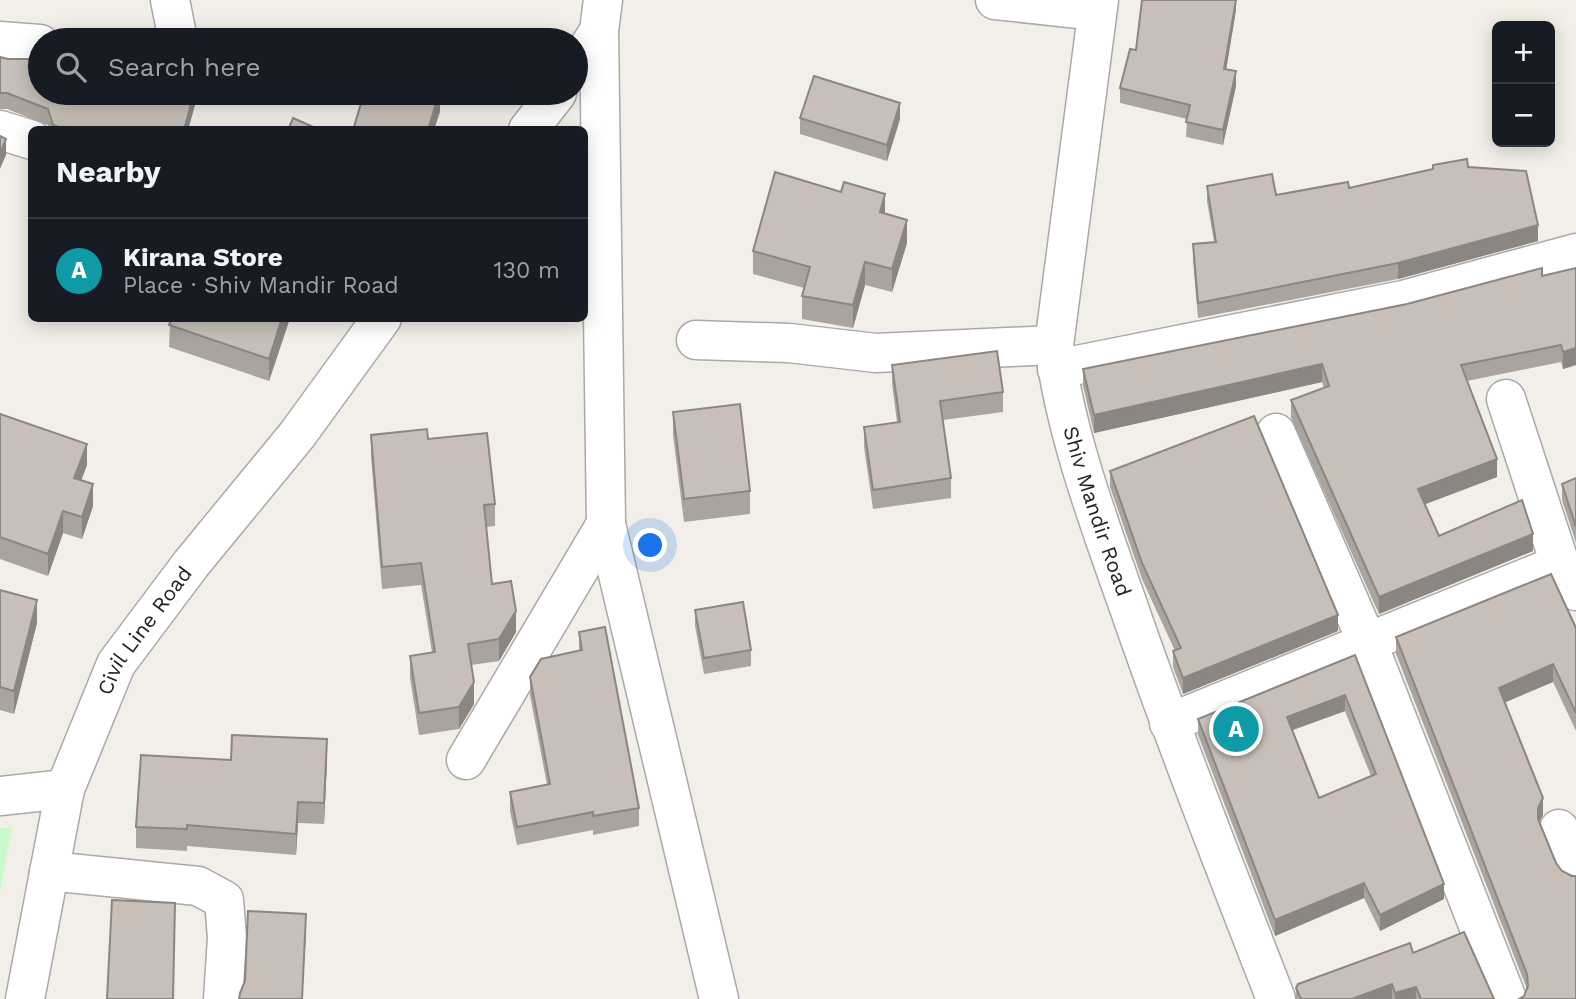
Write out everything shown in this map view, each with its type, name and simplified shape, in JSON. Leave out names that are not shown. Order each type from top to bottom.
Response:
[{"type":"street","points":[[170,0],[176,28]]},
{"type":"street","points":[[995,0],[1098,6]]},
{"type":"street","name":"Shiv Mandir Road","points":[[1098,6],[1056,357],[1083,479],[1169,723],[1276,999]]},
{"type":"street","points":[[588,42],[601,15]]},
{"type":"street","points":[[601,15],[606,524],[719,999]]},
{"type":"street","points":[[0,41],[28,43]]},
{"type":"street","points":[[531,126],[548,105]]},
{"type":"street","points":[[0,130],[28,139]]},
{"type":"street","points":[[696,340],[789,343],[876,353],[1056,357],[1403,300],[1576,254]]},
{"type":"street","name":"Civil Line Road","points":[[25,999],[65,789],[117,663],[191,565],[297,435],[379,322]]},
{"type":"street","points":[[1169,723],[1368,644],[1568,577],[1506,399]]},
{"type":"street","points":[[1276,433],[1368,644],[1507,999]]},
{"type":"street","points":[[466,760],[606,524]]},
{"type":"street","points":[[0,796],[65,789]]},
{"type":"street","points":[[1559,829],[1576,872]]},
{"type":"street","points":[[49,871],[198,886],[224,900],[227,938],[223,999]]},
{"type":"green space","points":[[12,827],[0,892],[0,828]]},
{"type":"building","points":[[1142,0],[1236,0],[1224,69],[1236,71],[1223,130],[1186,122],[1190,105],[1120,88],[1130,49],[1136,50]]},
{"type":"building","points":[[0,57],[28,59],[28,101],[0,93]]},
{"type":"building","points":[[814,76],[900,103],[887,145],[800,118]]},
{"type":"building","points":[[38,105],[191,105],[185,126],[56,126],[53,125],[48,109]]},
{"type":"building","points":[[360,105],[435,105],[429,126],[354,126]]},
{"type":"building","points":[[293,118],[311,126],[290,126]]},
{"type":"building","points":[[0,136],[6,139],[0,153]]},
{"type":"building","points":[[1467,159],[1468,167],[1526,171],[1538,225],[1398,263],[1198,303],[1193,244],[1216,242],[1207,186],[1272,174],[1276,195],[1348,182],[1349,188],[1433,169],[1433,165]]},
{"type":"building","points":[[775,172],[841,192],[844,182],[885,194],[880,212],[907,220],[892,269],[865,262],[853,305],[802,296],[810,267],[753,251]]},
{"type":"building","points":[[1542,268],[1542,276],[1576,268],[1576,348],[1563,352],[1561,345],[1461,365],[1497,459],[1418,489],[1439,536],[1522,500],[1533,534],[1379,597],[1291,400],[1329,386],[1322,364],[1094,415],[1083,369],[1407,304]]},
{"type":"building","points":[[170,322],[281,322],[269,359],[169,325]]},
{"type":"building","points":[[997,351],[1003,392],[940,401],[951,478],[873,490],[864,427],[900,422],[892,365]]},
{"type":"building","points":[[740,404],[750,491],[684,499],[673,412]]},
{"type":"building","points":[[0,414],[87,444],[74,478],[93,484],[82,517],[63,511],[48,554],[0,537]]},
{"type":"building","points":[[1254,416],[1338,615],[1183,678],[1173,651],[1181,648],[1142,563],[1110,471]]},
{"type":"building","points":[[427,429],[428,439],[487,433],[495,504],[484,505],[492,584],[511,581],[516,611],[499,639],[468,644],[474,682],[459,707],[419,713],[410,656],[435,652],[421,563],[382,567],[371,435]]},
{"type":"building","points":[[1576,478],[1576,527],[1562,484]]},
{"type":"building","points":[[1551,574],[1576,628],[1576,713],[1553,664],[1499,688],[1543,798],[1538,808],[1538,819],[1556,863],[1562,871],[1576,876],[1576,999],[1519,999],[1524,996],[1528,986],[1527,974],[1396,637]]},
{"type":"building","points":[[0,590],[37,600],[14,691],[0,687]]},
{"type":"building","points":[[743,602],[751,650],[704,658],[695,610]]},
{"type":"building","points":[[605,627],[639,808],[593,816],[593,812],[517,827],[510,792],[550,784],[530,677],[541,659],[582,650],[579,632]]},
{"type":"building","points":[[1355,655],[1444,884],[1380,915],[1364,883],[1275,920],[1198,719]],"holes":[[[1345,695],[1376,774],[1319,798],[1287,717]]]},
{"type":"building","points":[[232,735],[327,739],[324,803],[298,802],[296,834],[187,825],[187,829],[136,827],[141,755],[231,760]]},
{"type":"building","points":[[112,900],[175,903],[173,999],[107,999]]},
{"type":"building","points":[[248,911],[306,914],[302,999],[239,999],[245,981]]},
{"type":"building","points":[[1464,932],[1494,999],[1421,999],[1416,987],[1395,993],[1392,984],[1352,999],[1301,999],[1296,988],[1298,984],[1410,943],[1413,953]]},
{"type":"place","name":"Kirana Store","points":[[1236,729]]}]
